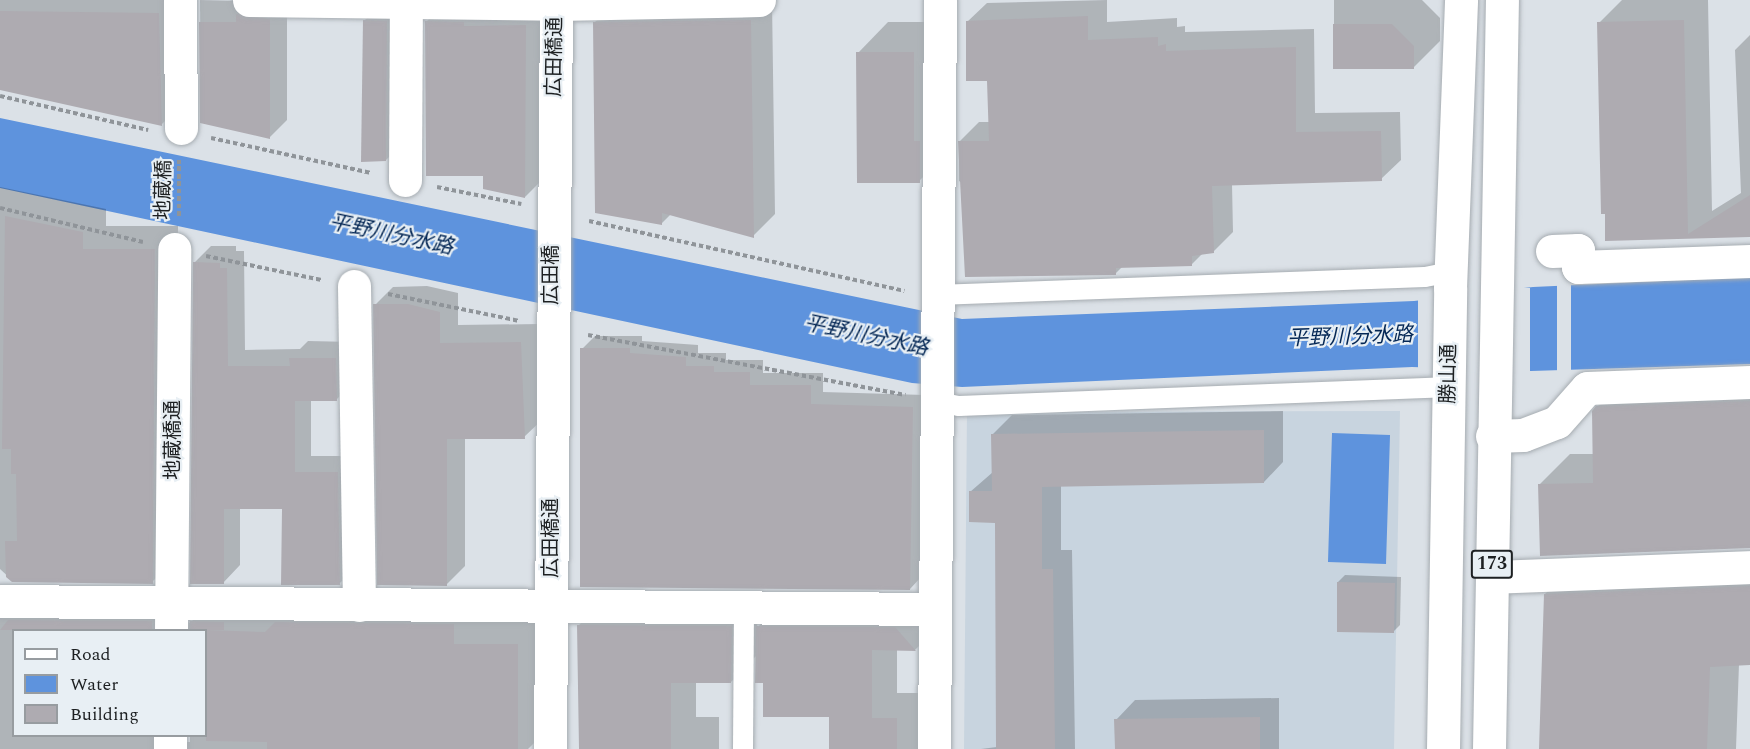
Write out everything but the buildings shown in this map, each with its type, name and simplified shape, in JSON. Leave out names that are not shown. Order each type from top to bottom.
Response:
[{"type":"street","points":[[180,0],[180,139]]},
{"type":"street","points":[[249,0],[406,4],[759,0]]},
{"type":"street","points":[[934,749],[940,0]]},
{"type":"street","name":"勝山通","points":[[1443,749],[1450,280],[1461,0]]},
{"type":"street","name":"173","points":[[1489,749],[1492,436],[1502,0]]},
{"type":"street","name":"広田橋通","points":[[552,217],[556,2]]},
{"type":"street","points":[[405,180],[406,4]]},
{"type":"street","name":"広田橋","points":[[551,328],[552,217]]},
{"type":"street","name":"地蔵橋通","points":[[171,617],[176,234]]},
{"type":"street","points":[[1552,251],[1578,250],[1578,267],[1750,261]]},
{"type":"street","points":[[354,286],[359,605]]},
{"type":"street","name":"広田橋通","points":[[550,749],[551,328]]},
{"type":"street","points":[[1492,436],[1523,435],[1557,422],[1587,388],[1750,382]]},
{"type":"street","points":[[1491,577],[1750,567]]},
{"type":"street","points":[[0,601],[171,617],[359,605],[935,609]]},
{"type":"lane","points":[[937,296],[1425,277],[1450,280]]},
{"type":"lane","points":[[937,397],[959,406],[1449,383]]},
{"type":"lane","points":[[742,749],[744,608]]},
{"type":"path","points":[[0,96],[167,134],[170,129],[180,139],[197,135],[405,180],[552,217],[921,295],[937,296]]},
{"type":"path","name":"地蔵橋","points":[[176,234],[180,139]]},
{"type":"path","points":[[0,208],[176,234],[354,286],[551,328],[937,397]]},
{"type":"shaded area","points":[[1400,411],[1394,749],[964,749],[967,412]]},
{"type":"water","name":"平野川分水路","points":[[0,118],[962,319],[1414,301],[1533,287],[1750,277],[1750,364],[1531,371],[1412,367],[962,387],[912,383],[0,188]]},
{"type":"water","points":[[1332,433],[1390,435],[1386,564],[1328,562]]},
{"type":"pier","points":[[1571,282],[1571,373],[1557,373],[1557,283]]},
{"type":"pier","points":[[1496,288],[1530,288],[1530,374],[1418,371],[1418,298]]}]
